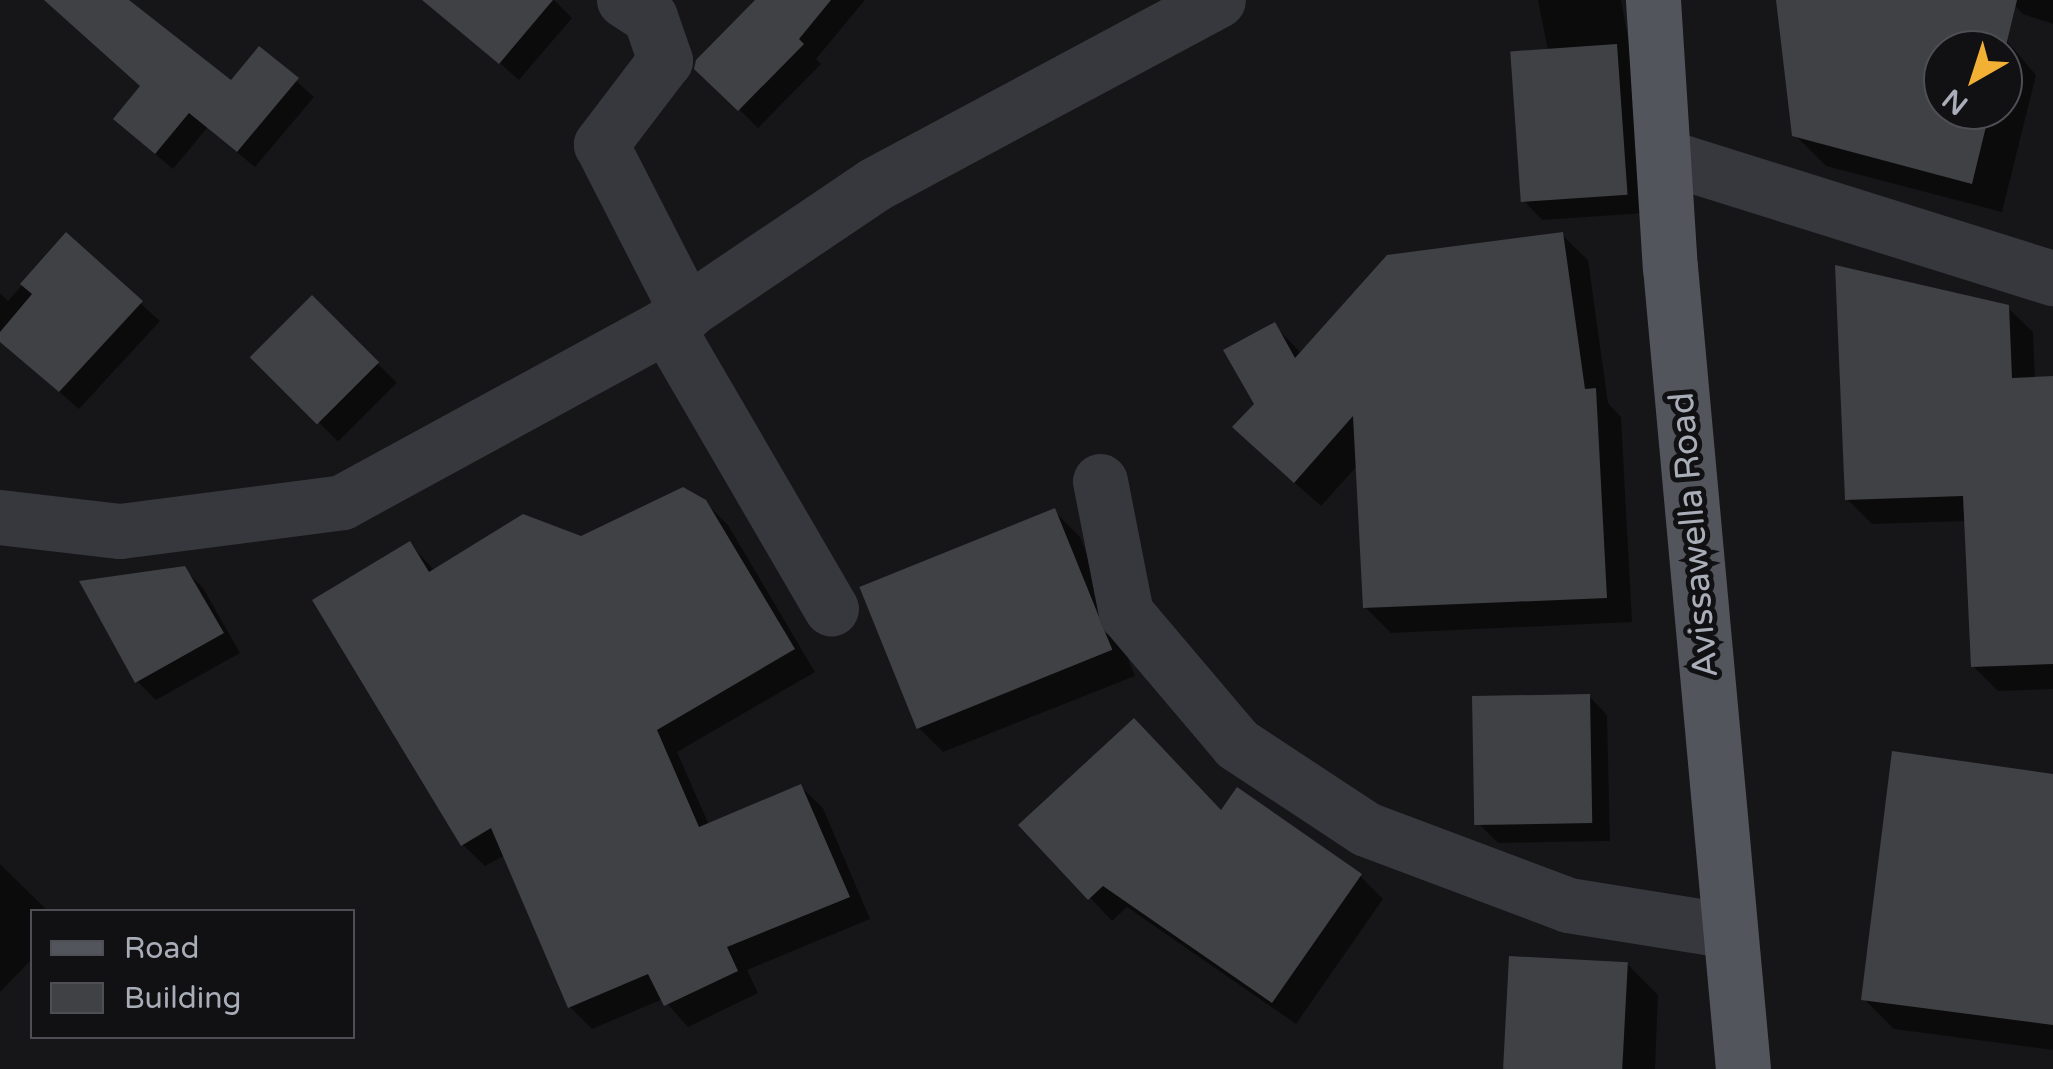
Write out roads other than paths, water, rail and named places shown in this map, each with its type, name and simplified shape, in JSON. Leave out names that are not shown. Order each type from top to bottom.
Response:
[{"type":"main road","name":"Avissawella Road","points":[[1653,0],[1744,1069]]},
{"type":"street","points":[[624,0],[650,17],[664,60],[600,144],[676,319],[830,608]]},
{"type":"street","points":[[0,517],[120,530],[342,502],[676,319],[875,184],[1218,0]]},
{"type":"street","points":[[1664,156],[2053,278]]},
{"type":"street","points":[[1100,482],[1126,613],[1237,744],[1366,829],[1568,905],[1730,931]]}]
